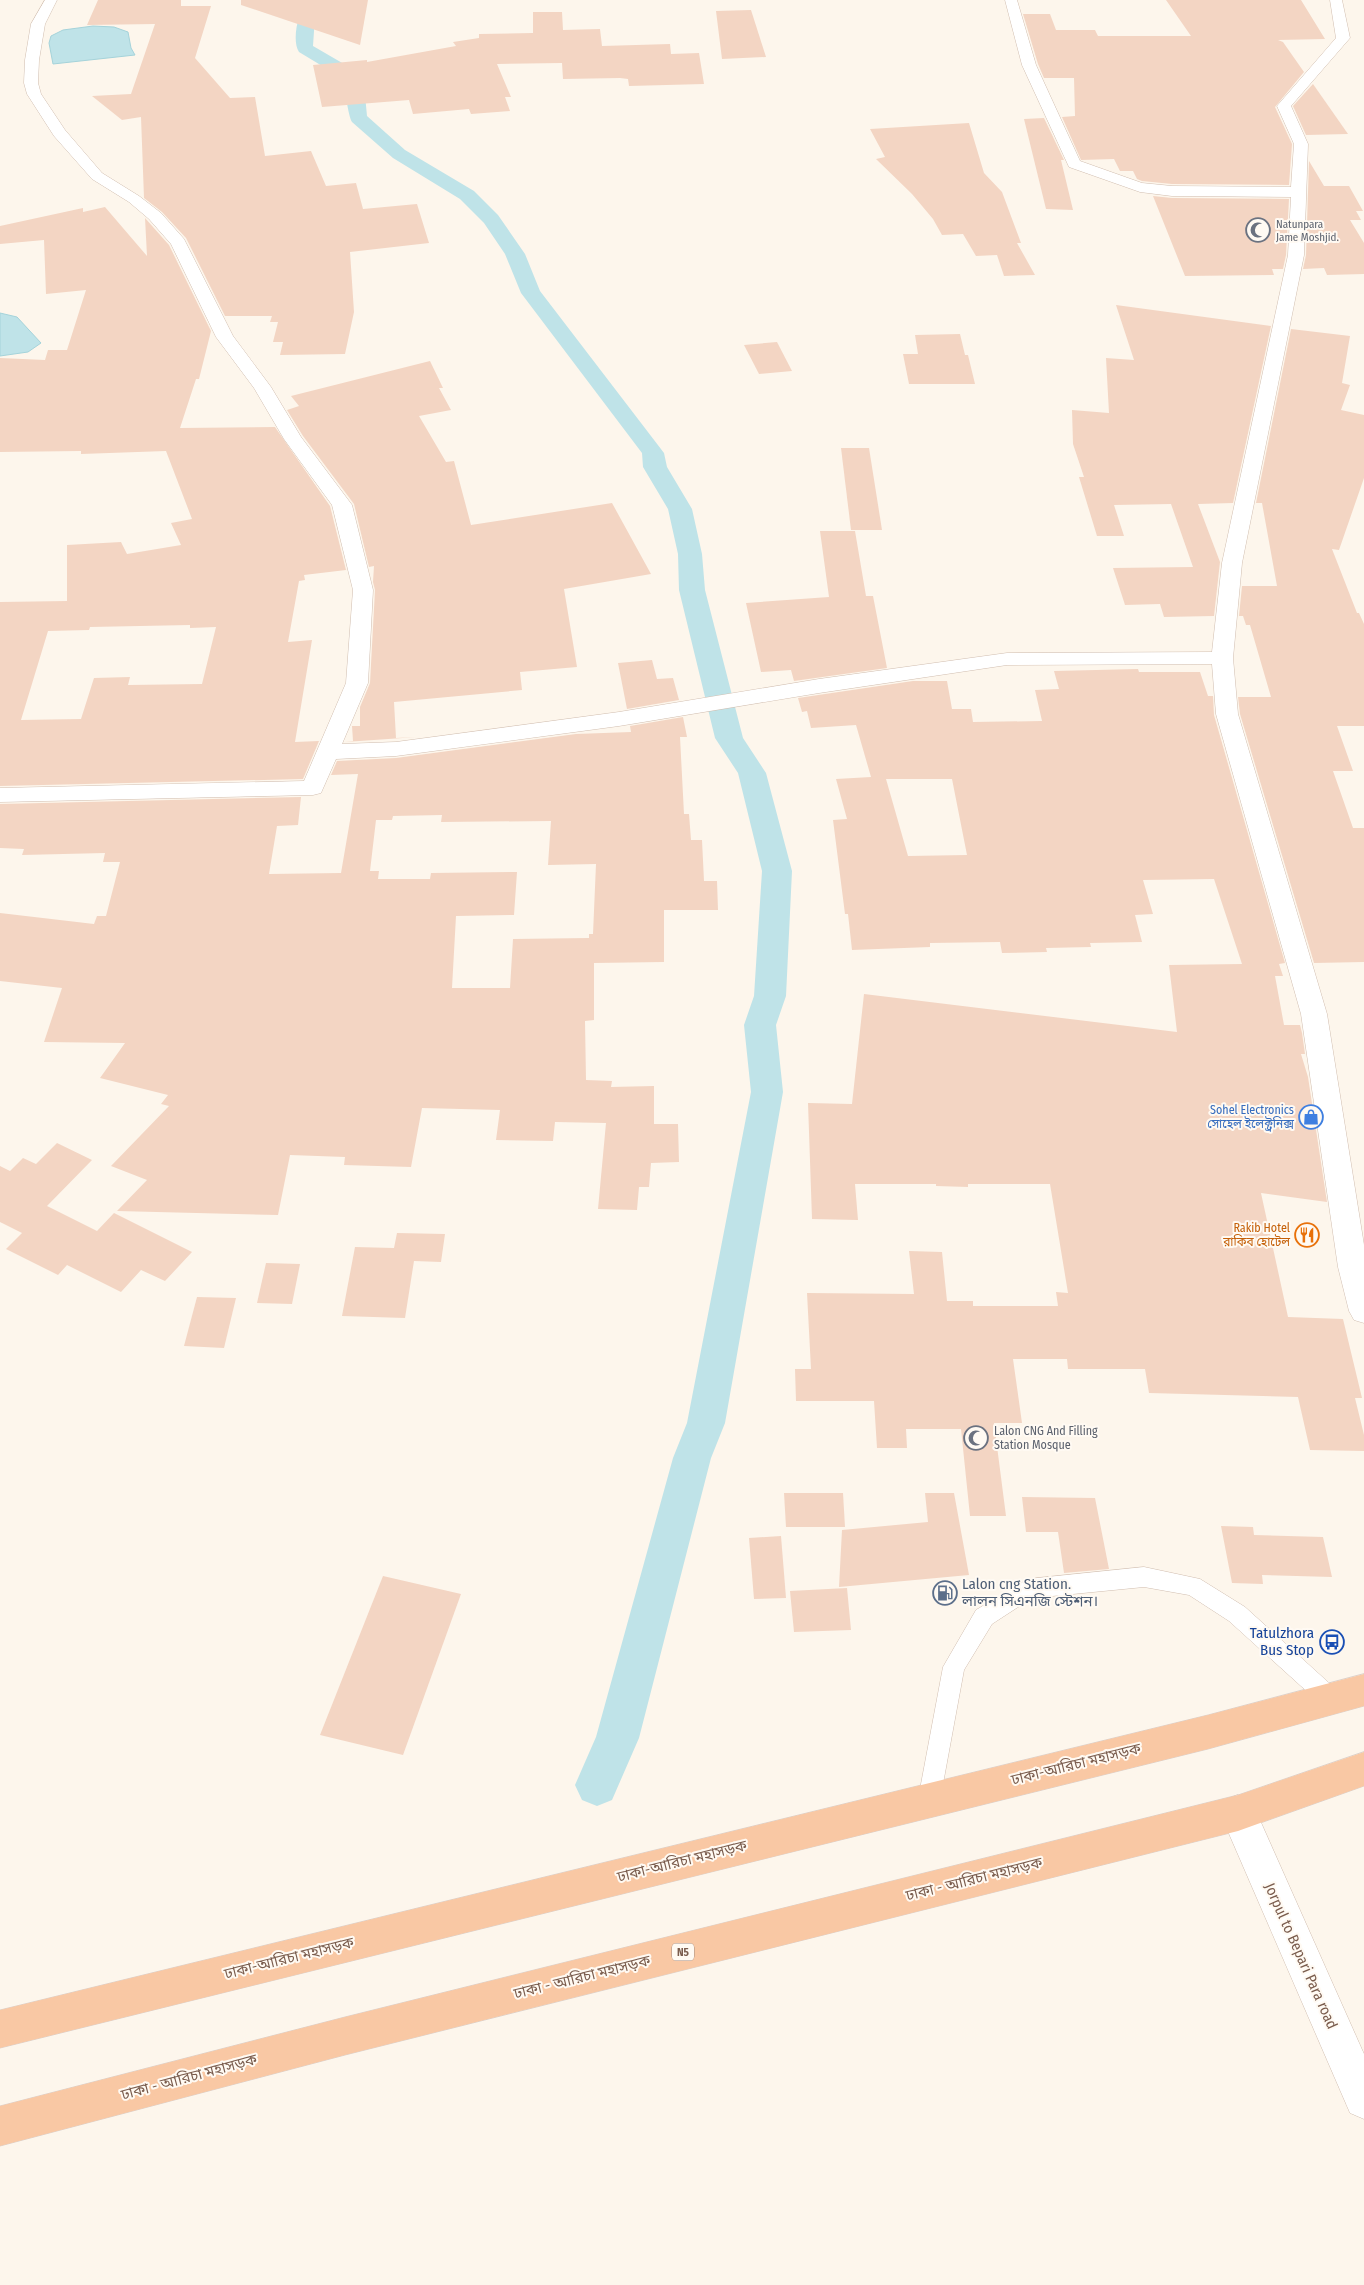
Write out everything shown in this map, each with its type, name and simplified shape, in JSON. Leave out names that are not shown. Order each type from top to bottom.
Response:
[{"type":"highway","name":"ঢাকা-আরিচা মহাসড়ক","points":[[0,2029],[1208,1732],[1348,1694]]},
{"type":"highway","name":"ঢাকা - আরিচা মহাসড়ক","points":[[0,2126],[355,2034],[1238,1814],[1364,1769]]},
{"type":"street","points":[[0,795],[313,788],[357,683],[358,674],[363,590],[342,505],[293,439],[262,387],[226,337],[178,242],[156,216],[134,198],[97,176],[59,133],[37,100],[31,83],[32,60],[38,24],[51,0]]},
{"type":"street","points":[[1011,0],[1029,65],[1074,164],[1140,187],[1172,191],[1299,192]]},
{"type":"street","points":[[1336,0],[1343,38],[1284,106],[1301,144],[1296,255],[1232,563],[1222,658],[1227,714],[1314,1014],[1353,1267],[1364,1311]]},
{"type":"street","points":[[327,752],[396,749],[619,719],[819,686],[1007,658],[1222,658]]},
{"type":"street","name":"Jorpul to Bepari Para road","points":[[1238,1814],[1364,2099]]},
{"type":"lane","points":[[928,1800],[954,1667],[984,1617],[1028,1589],[1144,1577],[1193,1586],[1237,1614],[1348,1694]]},
{"type":"water","points":[[93,26],[114,27],[128,32],[131,48],[135,55],[53,64],[49,43],[51,36],[63,30]]},
{"type":"water","points":[[0,313],[17,317],[41,343],[28,352],[0,356]]},
{"type":"building","points":[[98,0],[181,0],[181,6],[211,6],[195,58],[230,98],[255,97],[265,156],[311,151],[326,186],[356,183],[363,209],[417,204],[429,243],[350,252],[354,312],[345,354],[280,355],[283,342],[273,342],[278,322],[270,322],[272,316],[225,316],[186,238],[162,212],[144,198],[141,117],[122,120],[92,96],[131,94],[155,24],[87,25]]},
{"type":"building","points":[[241,0],[368,0],[360,45],[241,5]]},
{"type":"building","points":[[1166,0],[1301,0],[1325,39],[1278,40],[1283,42],[1304,72],[1275,107],[1292,144],[1289,185],[1172,184],[1142,181],[1137,179],[1133,171],[1120,171],[1114,159],[1081,160],[1062,117],[1075,116],[1074,78],[1044,78],[1023,14],[1050,14],[1056,30],[1095,30],[1098,36],[1191,36]]},
{"type":"building","points":[[751,10],[766,57],[722,59],[716,11]]},
{"type":"building","points":[[533,12],[562,12],[563,30],[600,29],[602,46],[670,44],[671,54],[699,53],[704,84],[629,86],[628,79],[620,78],[563,79],[562,63],[497,64],[511,97],[505,97],[510,111],[471,114],[469,109],[413,114],[409,100],[322,107],[313,65],[367,60],[367,62],[456,46],[453,42],[479,38],[479,34],[533,33]]},
{"type":"building","points":[[1313,84],[1348,134],[1306,135],[1293,106]]},
{"type":"building","points":[[1044,118],[1064,160],[1061,160],[1073,210],[1046,209],[1024,119]]},
{"type":"building","points":[[969,123],[984,173],[1002,192],[1021,243],[1017,243],[1035,275],[1004,276],[997,255],[976,256],[963,234],[942,235],[933,219],[912,194],[876,159],[885,157],[870,129]]},
{"type":"building","points":[[1309,161],[1324,186],[1349,186],[1363,211],[1356,211],[1361,220],[1350,220],[1364,243],[1364,274],[1327,275],[1324,268],[1303,269],[1306,255]]},
{"type":"building","points":[[1153,196],[1172,198],[1289,199],[1286,255],[1283,269],[1272,269],[1274,275],[1185,276]]},
{"type":"building","points":[[105,207],[147,256],[145,218],[169,245],[211,331],[199,379],[196,379],[180,428],[275,427],[330,506],[346,570],[304,575],[305,580],[299,581],[288,642],[312,640],[295,742],[319,741],[303,779],[0,786],[0,602],[67,601],[67,545],[121,542],[127,554],[181,545],[171,523],[192,519],[166,451],[81,454],[81,451],[0,452],[0,358],[45,360],[48,350],[67,350],[86,290],[46,294],[44,240],[0,244],[0,226],[83,208],[83,212]],"holes":[[[190,625],[190,628],[216,627],[202,684],[128,685],[130,677],[94,678],[81,719],[21,720],[48,631],[89,630],[90,627]]]},
{"type":"building","points":[[1116,305],[1271,326],[1233,503],[1198,504],[1220,562],[1214,616],[1164,617],[1160,604],[1125,605],[1113,568],[1193,567],[1171,504],[1114,505],[1124,536],[1097,536],[1079,477],[1084,477],[1073,444],[1072,410],[1109,413],[1106,358],[1134,360]]},
{"type":"building","points":[[1291,329],[1350,336],[1342,383],[1350,385],[1341,410],[1364,415],[1364,478],[1339,550],[1332,549],[1357,613],[1359,613],[1364,624],[1364,726],[1337,726],[1353,771],[1333,771],[1353,828],[1364,828],[1364,962],[1314,963],[1240,714],[1238,697],[1271,697],[1250,625],[1246,625],[1243,616],[1239,616],[1242,586],[1277,586],[1262,503],[1256,503]]},
{"type":"building","points":[[960,334],[965,355],[968,355],[975,384],[909,384],[903,354],[918,354],[915,335]]},
{"type":"building","points":[[777,342],[792,371],[759,374],[744,345]]},
{"type":"building","points":[[430,361],[443,388],[439,388],[451,410],[419,416],[446,462],[454,461],[471,525],[612,503],[651,574],[564,589],[577,667],[520,672],[522,690],[394,702],[396,738],[417,737],[345,742],[353,741],[352,726],[360,726],[360,707],[370,683],[375,590],[373,582],[374,566],[369,567],[354,504],[303,436],[287,410],[299,406],[291,396]]},
{"type":"building","points":[[841,448],[869,448],[882,530],[851,530]]},
{"type":"building","points":[[820,531],[855,531],[866,596],[873,596],[887,668],[794,681],[791,670],[761,672],[746,603],[829,597]]},
{"type":"building","points":[[652,660],[657,679],[673,678],[679,700],[627,709],[618,663]]},
{"type":"building","points":[[1138,669],[1139,672],[1200,672],[1208,696],[1213,696],[1214,715],[1285,963],[1279,964],[1283,976],[1275,976],[1284,1025],[1300,1025],[1302,1033],[1305,1054],[1301,1054],[1308,1077],[1327,1202],[1261,1193],[1288,1317],[1343,1319],[1362,1398],[1355,1398],[1364,1435],[1364,1451],[1310,1450],[1298,1397],[1149,1393],[1145,1369],[1068,1369],[1067,1359],[1013,1359],[1022,1423],[994,1423],[1006,1516],[970,1516],[961,1429],[906,1429],[907,1448],[877,1448],[874,1401],[796,1401],[795,1369],[811,1369],[807,1293],[914,1294],[909,1251],[942,1252],[947,1301],[973,1301],[973,1306],[1058,1306],[1056,1292],[1068,1293],[1050,1184],[968,1184],[968,1187],[936,1186],[936,1184],[855,1184],[858,1220],[812,1219],[808,1103],[852,1104],[864,994],[1177,1032],[1169,965],[1242,964],[1214,879],[1143,880],[1153,914],[1135,915],[1142,942],[1090,943],[1091,947],[1046,948],[1047,952],[1002,953],[1000,942],[930,943],[930,947],[852,950],[848,914],[845,914],[833,820],[847,819],[836,779],[871,777],[856,725],[811,728],[807,711],[802,712],[798,698],[913,681],[947,681],[952,709],[971,709],[973,722],[1042,721],[1035,690],[1059,689],[1054,671]],"holes":[[[886,779],[952,779],[967,855],[908,856]]]},
{"type":"building","points":[[683,717],[687,737],[680,737],[684,814],[689,814],[691,840],[702,840],[704,881],[717,881],[718,910],[664,910],[664,962],[594,963],[594,1020],[585,1021],[586,1080],[612,1081],[611,1087],[654,1086],[654,1124],[678,1124],[679,1162],[651,1163],[649,1187],[639,1187],[637,1210],[598,1209],[606,1123],[555,1122],[553,1141],[496,1140],[500,1110],[422,1108],[411,1167],[344,1165],[345,1157],[290,1155],[278,1215],[117,1211],[147,1180],[111,1166],[169,1106],[161,1104],[168,1095],[100,1078],[125,1043],[44,1042],[62,988],[0,981],[0,913],[94,924],[97,916],[106,916],[120,862],[103,862],[105,853],[22,855],[24,849],[0,848],[0,804],[301,797],[298,825],[277,826],[269,874],[341,873],[358,774],[331,775],[337,761],[396,758],[576,734],[631,732],[630,726]],"holes":[[[442,815],[441,822],[551,821],[548,865],[596,864],[593,934],[589,934],[589,938],[513,939],[510,988],[452,988],[456,916],[514,915],[517,872],[431,873],[430,879],[378,879],[379,871],[370,871],[376,820],[392,820],[393,816]]]},
{"type":"building","points":[[57,1143],[92,1160],[47,1206],[97,1231],[114,1213],[192,1252],[165,1281],[141,1270],[121,1292],[67,1265],[58,1275],[6,1249],[22,1233],[0,1222],[0,1166],[10,1171],[23,1158],[36,1164]]},
{"type":"building","points":[[397,1233],[445,1234],[441,1262],[414,1261],[405,1318],[342,1316],[355,1247],[394,1248]]},
{"type":"building","points":[[266,1263],[300,1264],[292,1304],[257,1303]]},
{"type":"building","points":[[197,1297],[236,1298],[224,1348],[184,1346]]},
{"type":"building","points":[[784,1493],[843,1493],[845,1527],[786,1527]]},
{"type":"building","points":[[925,1493],[954,1493],[969,1575],[839,1587],[842,1530],[928,1522]]},
{"type":"building","points":[[1022,1497],[1095,1498],[1109,1569],[1064,1573],[1058,1532],[1026,1532]]},
{"type":"building","points":[[1221,1526],[1253,1527],[1254,1535],[1323,1537],[1332,1577],[1262,1575],[1263,1584],[1232,1583]]},
{"type":"building","points":[[781,1536],[786,1598],[754,1599],[749,1538]]},
{"type":"building","points":[[383,1576],[461,1594],[403,1755],[320,1735]]},
{"type":"building","points":[[847,1588],[851,1630],[794,1632],[790,1591]]},
{"type":"waterway","points":[[316,0],[307,16],[305,48],[350,75],[356,95],[358,118],[399,154],[467,195],[491,219],[515,254],[531,293],[653,453],[655,467],[680,509],[690,554],[692,590],[729,738],[752,773],[777,871],[770,996],[760,1025],[767,1092],[706,1423],[692,1458],[617,1738],[597,1785]]},
{"type":"place","name":"Natunpara Jame Moshjid.","points":[[1258,230]]},
{"type":"place","name":"Sohel Electronics সোহেল ইলেক্ট্রনিক্স","points":[[1311,1117]]},
{"type":"place","name":"Rakib Hotel রাকিব হোটেল","points":[[1307,1235]]},
{"type":"place","name":"Lalon CNG And Filling Station Mosque","points":[[976,1438]]},
{"type":"place","name":"Lalon cng Station. লালন সিএনজি স্টেশন।","points":[[945,1593]]},
{"type":"place","name":"Tatulzhora Bus Stop","points":[[1332,1642]]}]
